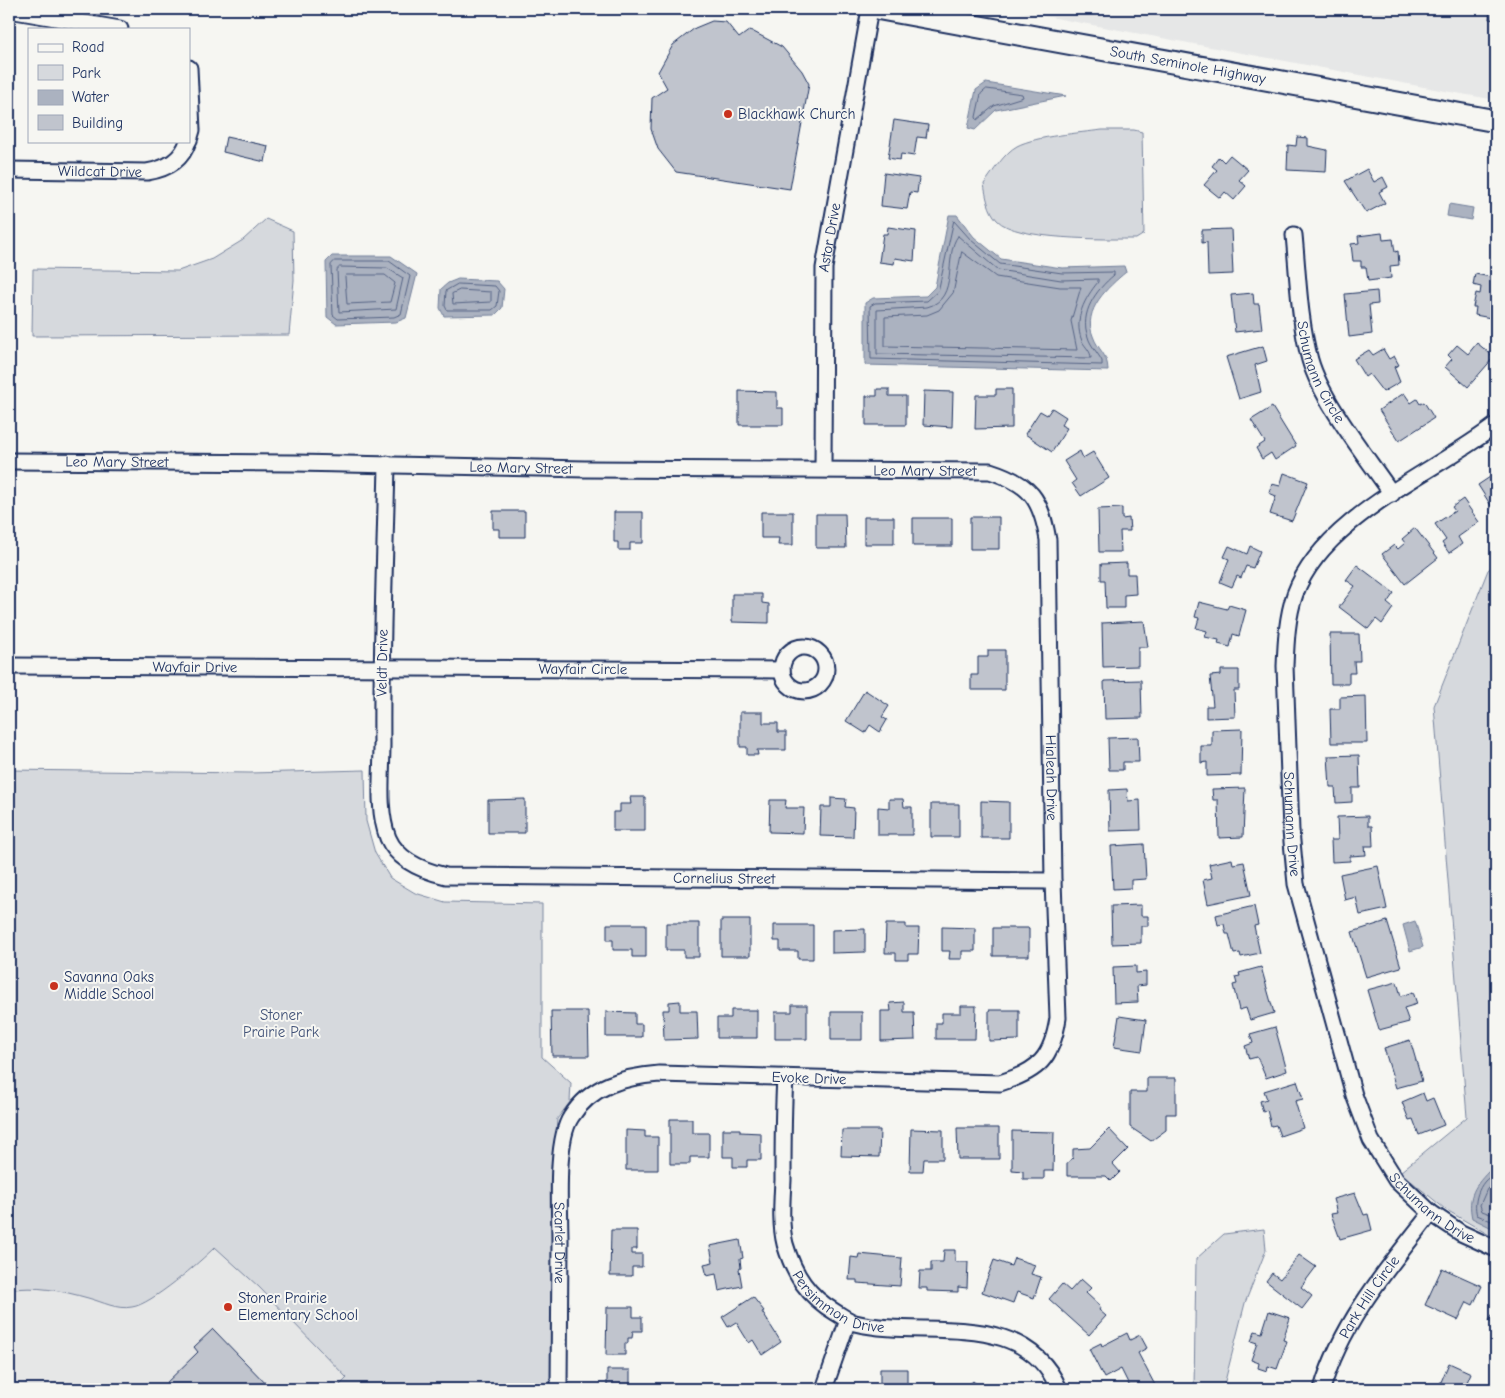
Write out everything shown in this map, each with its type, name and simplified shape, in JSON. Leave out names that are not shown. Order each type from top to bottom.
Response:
[{"type":"street","name":"Astor Drive","points":[[823,469],[824,268],[870,9]]},
{"type":"street","name":"South Seminole Highway","points":[[881,9],[1496,121]]},
{"type":"street","points":[[9,10],[114,28]]},
{"type":"street","points":[[190,89],[192,130],[190,136]]},
{"type":"street","name":"Wildcat Drive","points":[[9,170],[147,172],[162,170],[187,144]]},
{"type":"street","name":"Schumann Circle","points":[[1294,234],[1305,335],[1310,361],[1323,391],[1392,494]]},
{"type":"street","name":"Schumann Drive","points":[[1496,425],[1348,525],[1326,545],[1308,570],[1295,594],[1290,616],[1286,658],[1291,830],[1296,884],[1354,1095],[1371,1140],[1381,1159],[1396,1180],[1431,1213],[1461,1233],[1496,1249]]},
{"type":"street","name":"Leo Mary Street","points":[[9,461],[387,464],[585,469],[990,471],[1008,477],[1028,490]]},
{"type":"street","name":"Veldt Drive","points":[[387,464],[382,668],[382,816],[388,839],[401,856]]},
{"type":"street","name":"Hialeah Drive","points":[[1028,490],[1044,514],[1048,540],[1053,881],[1058,1018],[1055,1040],[1049,1054],[1038,1066]]},
{"type":"street","name":"Wayfair Drive","points":[[9,666],[382,668]]},
{"type":"street","name":"Wayfair Circle","points":[[382,668],[782,670]]},
{"type":"street","name":"Cornelius Street","points":[[401,856],[422,870],[446,876],[1053,881]]},
{"type":"street","name":"Evoke Drive","points":[[583,1102],[599,1088],[632,1076],[659,1074],[1000,1083],[1022,1076],[1038,1066]]},
{"type":"street","name":"Persimmon Drive","points":[[785,1078],[782,1213],[785,1242],[799,1280],[807,1291],[848,1320],[873,1325],[1000,1336],[1024,1347],[1047,1367],[1058,1389]]},
{"type":"street","name":"Scarlet Drive","points":[[559,1389],[561,1156],[564,1135],[570,1118],[583,1102]]},
{"type":"street","name":"Park Hill Circle","points":[[1322,1389],[1336,1350],[1354,1317],[1375,1284],[1431,1213]]},
{"type":"street","points":[[824,1389],[848,1320]]},
{"type":"shaded area","points":[[1008,9],[1496,9],[1496,100],[1445,91]]},
{"type":"shaded area","points":[[9,770],[449,1211],[448,1389],[9,1389]]},
{"type":"green space","points":[[1102,130],[1134,130],[1142,132],[1144,234],[1136,239],[1042,235],[1007,227],[997,220],[989,207],[984,184],[1012,149],[1025,143],[1058,135]]},
{"type":"green space","points":[[266,219],[293,231],[294,280],[289,335],[32,336],[33,269],[178,271],[212,259],[243,240]]},
{"type":"green space","points":[[1496,563],[1496,1239],[1445,1209],[1400,1172],[1467,1117],[1434,706],[1488,570]]},
{"type":"green space","name":"Stoner Prairie Park","points":[[9,770],[250,773],[365,770],[366,821],[375,853],[390,878],[415,893],[445,902],[542,904],[542,1057],[571,1083],[570,1102],[557,1119],[555,1146],[559,1389],[336,1389],[347,1378],[259,1287],[215,1247],[188,1272],[163,1291],[151,1299],[132,1307],[115,1307],[59,1291],[29,1288],[9,1290]]},
{"type":"green space","points":[[1264,1229],[1266,1250],[1245,1303],[1223,1389],[1194,1389],[1196,1259],[1224,1234]]},
{"type":"water","points":[[986,83],[1066,96],[996,110],[975,130],[968,128],[976,90]]},
{"type":"water","points":[[1449,204],[1473,208],[1471,220],[1447,216]]},
{"type":"water","points":[[949,215],[957,215],[974,237],[1001,259],[1062,268],[1124,266],[1126,272],[1105,292],[1094,308],[1091,317],[1093,336],[1105,356],[1108,371],[865,365],[865,303],[873,298],[926,296],[935,287]]},
{"type":"water","points":[[332,256],[391,256],[417,274],[406,318],[396,322],[336,324],[327,317],[326,262]]},
{"type":"water","points":[[458,279],[497,281],[504,289],[502,308],[495,315],[444,316],[440,308],[441,289],[448,283]]},
{"type":"water","points":[[1415,921],[1423,947],[1410,951],[1403,925]]},
{"type":"water","points":[[1491,1169],[1496,1170],[1496,1228],[1472,1218],[1471,1210],[1474,1191]]},
{"type":"building","points":[[1490,9],[1496,9],[1496,20],[1489,19]]},
{"type":"building","name":"Blackhawk Church","points":[[712,21],[726,22],[739,38],[750,30],[782,47],[802,71],[809,84],[790,189],[676,172],[658,149],[651,129],[652,98],[667,88],[658,72],[673,45],[695,28]]},
{"type":"building","points":[[894,120],[928,125],[926,138],[917,137],[914,156],[901,154],[900,160],[888,158]]},
{"type":"building","points":[[226,137],[268,146],[265,162],[223,152]]},
{"type":"building","points":[[1297,137],[1308,138],[1308,146],[1327,150],[1326,172],[1287,170],[1288,145],[1296,146]]},
{"type":"building","points":[[1230,155],[1248,170],[1239,180],[1246,186],[1234,200],[1225,192],[1220,198],[1204,185],[1217,170],[1212,166],[1219,157],[1224,162]]},
{"type":"building","points":[[1367,169],[1374,182],[1383,177],[1388,187],[1379,192],[1385,203],[1366,213],[1345,181]]},
{"type":"building","points":[[884,173],[919,178],[917,193],[910,192],[907,209],[881,206]]},
{"type":"building","points":[[1496,173],[1496,200],[1492,199]]},
{"type":"building","points":[[888,227],[916,231],[914,261],[895,258],[894,264],[879,262],[883,234],[887,234]]},
{"type":"building","points":[[1231,229],[1233,274],[1208,275],[1207,242],[1202,243],[1202,230]]},
{"type":"building","points":[[1496,230],[1496,259],[1491,259]]},
{"type":"building","points":[[1382,233],[1383,240],[1393,239],[1395,252],[1398,251],[1399,265],[1390,266],[1391,278],[1368,281],[1366,267],[1361,267],[1361,261],[1353,261],[1351,244],[1359,243],[1358,236]]},
{"type":"building","points":[[1475,274],[1496,278],[1496,319],[1475,315],[1476,307],[1473,307],[1476,293],[1480,294],[1481,287],[1473,285]]},
{"type":"building","points":[[1377,291],[1378,304],[1369,305],[1372,334],[1349,337],[1345,294]]},
{"type":"building","points":[[1253,293],[1254,304],[1259,304],[1262,329],[1235,332],[1231,295]]},
{"type":"building","points":[[1477,343],[1494,357],[1468,387],[1445,367],[1452,359],[1448,355],[1457,345],[1468,354]]},
{"type":"building","points":[[1263,346],[1267,361],[1255,365],[1261,392],[1239,399],[1226,357]]},
{"type":"building","points":[[1383,349],[1389,359],[1394,356],[1399,365],[1394,367],[1400,382],[1383,392],[1369,374],[1365,377],[1354,359],[1369,350],[1373,355]]},
{"type":"building","points":[[877,389],[889,389],[889,396],[906,396],[906,425],[866,425],[866,396],[877,396]]},
{"type":"building","points":[[996,389],[1012,389],[1012,428],[975,429],[976,395],[996,395]]},
{"type":"building","points":[[739,391],[777,392],[777,408],[783,408],[783,425],[739,425]]},
{"type":"building","points":[[924,391],[953,392],[952,427],[923,425]]},
{"type":"building","points":[[1404,393],[1411,403],[1417,399],[1420,404],[1424,402],[1434,418],[1399,441],[1379,410]]},
{"type":"building","points":[[1272,407],[1296,446],[1275,460],[1271,453],[1262,459],[1256,448],[1265,442],[1251,420]]},
{"type":"building","points":[[1052,408],[1066,417],[1061,425],[1067,428],[1052,452],[1025,434],[1040,411],[1047,415]]},
{"type":"building","points":[[1080,451],[1083,458],[1093,452],[1109,478],[1081,496],[1072,483],[1076,480],[1064,461]]},
{"type":"building","points":[[1284,473],[1308,482],[1292,521],[1270,514],[1276,496],[1269,493],[1272,484],[1280,486]]},
{"type":"building","points":[[1496,473],[1496,512],[1495,512],[1478,485]]},
{"type":"building","points":[[1463,499],[1479,522],[1458,537],[1462,544],[1449,553],[1442,543],[1446,540],[1435,524],[1455,511],[1452,507]]},
{"type":"building","points":[[1122,508],[1122,519],[1129,518],[1130,531],[1120,531],[1121,552],[1099,552],[1098,509]]},
{"type":"building","points":[[493,511],[525,511],[525,537],[499,537],[499,529],[493,529]]},
{"type":"building","points":[[614,512],[643,512],[643,543],[630,543],[630,550],[618,550],[618,542],[614,542]]},
{"type":"building","points":[[761,512],[793,512],[793,545],[778,545],[779,538],[761,538]]},
{"type":"building","points":[[816,514],[845,514],[846,548],[816,548]]},
{"type":"building","points":[[864,517],[894,517],[894,544],[864,544]]},
{"type":"building","points":[[970,517],[999,517],[999,549],[970,549]]},
{"type":"building","points":[[913,518],[952,518],[952,546],[913,546]]},
{"type":"building","points":[[1415,528],[1438,558],[1405,584],[1382,554],[1394,545],[1398,549],[1405,543],[1402,539]]},
{"type":"building","points":[[1229,546],[1247,554],[1250,546],[1260,551],[1253,568],[1246,566],[1241,578],[1237,576],[1232,587],[1220,582],[1229,559],[1224,557]]},
{"type":"building","points":[[1127,563],[1127,574],[1135,574],[1136,594],[1124,595],[1124,608],[1106,608],[1105,580],[1101,580],[1101,564]]},
{"type":"building","points":[[1357,565],[1394,593],[1387,603],[1393,608],[1382,624],[1376,619],[1368,629],[1339,607],[1355,586],[1346,580]]},
{"type":"building","points":[[732,594],[762,594],[762,603],[769,604],[769,623],[732,622]]},
{"type":"building","points":[[1199,602],[1227,609],[1229,605],[1246,610],[1239,636],[1233,634],[1230,647],[1218,644],[1219,640],[1205,637],[1207,631],[1196,628],[1199,618],[1195,617]]},
{"type":"building","points":[[1144,621],[1148,647],[1138,647],[1138,666],[1103,667],[1102,623]]},
{"type":"building","points":[[1330,634],[1359,634],[1360,661],[1354,661],[1355,673],[1349,673],[1349,684],[1331,684]]},
{"type":"building","points":[[988,650],[1005,650],[1005,690],[971,690],[971,675],[978,675],[978,657],[988,657]]},
{"type":"building","points":[[1221,670],[1239,670],[1239,690],[1234,690],[1235,717],[1206,718],[1206,706],[1213,706],[1210,676],[1221,675]]},
{"type":"building","points":[[1141,680],[1142,718],[1105,719],[1104,681]]},
{"type":"building","points":[[865,690],[889,706],[882,717],[887,720],[880,732],[870,725],[865,733],[846,721]]},
{"type":"building","points":[[1366,696],[1367,743],[1331,743],[1330,709],[1340,709],[1340,697]]},
{"type":"building","points":[[740,712],[763,712],[763,723],[778,723],[778,732],[786,732],[786,750],[757,750],[758,755],[747,755],[747,747],[740,747]]},
{"type":"building","points":[[1242,729],[1241,775],[1207,776],[1207,762],[1201,763],[1201,746],[1212,746],[1212,730]]},
{"type":"building","points":[[1138,737],[1139,762],[1123,762],[1123,770],[1109,770],[1108,738]]},
{"type":"building","points":[[1359,755],[1360,788],[1352,788],[1352,802],[1336,803],[1335,787],[1330,787],[1328,756]]},
{"type":"building","points":[[1245,788],[1243,837],[1219,838],[1218,800],[1213,800],[1212,789]]},
{"type":"building","points":[[1127,789],[1128,801],[1140,800],[1141,830],[1110,831],[1109,790]]},
{"type":"building","points":[[630,797],[645,797],[645,831],[613,831],[613,812],[620,812],[620,804],[631,804]]},
{"type":"building","points":[[831,798],[846,799],[845,807],[854,808],[853,837],[820,836],[821,807],[831,807]]},
{"type":"building","points":[[525,799],[525,833],[488,833],[488,800]]},
{"type":"building","points":[[889,799],[903,799],[904,807],[912,807],[912,835],[878,835],[878,807],[889,808]]},
{"type":"building","points":[[770,800],[786,800],[785,808],[804,808],[803,833],[769,832]]},
{"type":"building","points":[[981,801],[1009,802],[1009,838],[981,838]]},
{"type":"building","points":[[931,804],[959,804],[959,837],[931,837]]},
{"type":"building","points":[[1368,816],[1368,826],[1372,826],[1373,846],[1365,846],[1366,855],[1350,856],[1350,861],[1332,862],[1331,840],[1338,840],[1337,817]]},
{"type":"building","points":[[1144,844],[1146,879],[1131,880],[1131,888],[1113,889],[1111,846]]},
{"type":"building","points":[[1232,859],[1233,864],[1244,862],[1251,895],[1208,904],[1203,880],[1212,878],[1209,864]]},
{"type":"building","points":[[1378,866],[1387,909],[1360,915],[1356,897],[1345,900],[1340,874]]},
{"type":"building","points":[[1141,905],[1141,916],[1148,916],[1148,926],[1141,926],[1141,943],[1112,944],[1111,906]]},
{"type":"building","points":[[1254,906],[1258,925],[1254,926],[1260,953],[1241,957],[1240,953],[1234,954],[1229,934],[1226,934],[1224,924],[1218,925],[1216,915]]},
{"type":"building","points":[[721,920],[750,920],[750,956],[721,956]]},
{"type":"building","points":[[1387,921],[1401,967],[1366,977],[1352,932]]},
{"type":"building","points":[[666,923],[699,923],[699,957],[684,957],[684,950],[666,950]]},
{"type":"building","points":[[607,924],[646,924],[646,957],[632,957],[632,950],[613,950],[613,940],[607,940]]},
{"type":"building","points":[[886,924],[906,924],[906,928],[919,928],[918,954],[908,954],[908,960],[896,960],[896,953],[885,953]]},
{"type":"building","points":[[774,925],[813,925],[813,959],[798,959],[798,951],[780,951],[780,941],[774,941]]},
{"type":"building","points":[[942,927],[975,928],[975,951],[962,951],[962,959],[949,959],[950,951],[942,951]]},
{"type":"building","points":[[993,928],[1029,928],[1029,956],[993,956]]},
{"type":"building","points":[[865,929],[865,952],[832,953],[832,930]]},
{"type":"building","points":[[1136,966],[1136,973],[1146,972],[1146,985],[1137,986],[1138,1002],[1114,1003],[1113,967]]},
{"type":"building","points":[[1261,967],[1274,1013],[1250,1020],[1246,1008],[1239,1010],[1233,985],[1237,984],[1235,977],[1240,976],[1239,973]]},
{"type":"building","points":[[1397,982],[1401,996],[1413,992],[1417,1004],[1404,1008],[1409,1022],[1379,1030],[1367,990]]},
{"type":"building","points":[[680,1001],[680,1011],[697,1011],[698,1039],[664,1040],[663,1010],[669,1010],[669,1002]]},
{"type":"building","points":[[904,1002],[904,1012],[914,1012],[915,1040],[881,1041],[881,1011],[891,1011],[890,1003]]},
{"type":"building","points":[[792,1005],[807,1005],[807,1039],[775,1039],[775,1012],[792,1012]]},
{"type":"building","points":[[961,1006],[976,1006],[975,1039],[936,1039],[936,1023],[942,1023],[942,1013],[961,1013]]},
{"type":"building","points":[[731,1010],[757,1010],[757,1038],[717,1038],[717,1018],[731,1018]]},
{"type":"building","points":[[989,1010],[1019,1010],[1019,1040],[989,1041]]},
{"type":"building","points":[[551,1011],[588,1011],[589,1056],[552,1056]]},
{"type":"building","points":[[606,1012],[635,1013],[635,1024],[642,1024],[642,1037],[606,1037]]},
{"type":"building","points":[[831,1012],[862,1012],[862,1040],[831,1040]]},
{"type":"building","points":[[1119,1016],[1146,1020],[1142,1051],[1114,1047]]},
{"type":"building","points":[[1275,1027],[1287,1071],[1266,1078],[1257,1057],[1249,1059],[1245,1046],[1253,1043],[1250,1034]]},
{"type":"building","points":[[1410,1040],[1422,1081],[1396,1088],[1384,1048]]},
{"type":"building","points":[[1147,1078],[1176,1078],[1176,1114],[1166,1114],[1166,1130],[1151,1141],[1130,1127],[1130,1092],[1147,1092]]},
{"type":"building","points":[[1297,1081],[1303,1099],[1295,1101],[1303,1128],[1280,1136],[1276,1125],[1271,1126],[1267,1110],[1263,1112],[1260,1101],[1267,1099],[1264,1091]]},
{"type":"building","points":[[1423,1093],[1426,1101],[1433,1098],[1444,1125],[1419,1135],[1413,1119],[1409,1120],[1402,1102]]},
{"type":"building","points":[[670,1119],[692,1119],[692,1133],[709,1133],[709,1157],[690,1157],[690,1164],[670,1164]]},
{"type":"building","points":[[957,1128],[999,1128],[999,1159],[958,1159]]},
{"type":"building","points":[[723,1129],[740,1129],[740,1132],[761,1133],[761,1160],[747,1160],[747,1167],[733,1167],[733,1157],[723,1157]]},
{"type":"building","points":[[911,1129],[943,1130],[943,1159],[924,1159],[923,1171],[910,1171]]},
{"type":"building","points":[[1109,1129],[1128,1149],[1113,1164],[1120,1172],[1111,1181],[1106,1176],[1067,1176],[1067,1163],[1073,1158],[1073,1149],[1090,1148]]},
{"type":"building","points":[[626,1130],[645,1131],[645,1137],[658,1137],[658,1170],[626,1170]]},
{"type":"building","points":[[842,1130],[880,1130],[879,1157],[841,1156]]},
{"type":"building","points":[[1012,1131],[1054,1132],[1053,1171],[1044,1171],[1044,1179],[1023,1179],[1023,1171],[1012,1170]]},
{"type":"building","points":[[1355,1193],[1364,1215],[1368,1214],[1372,1230],[1340,1239],[1331,1214],[1337,1213],[1333,1199]]},
{"type":"building","points":[[611,1230],[637,1230],[637,1249],[632,1249],[632,1254],[642,1254],[642,1267],[632,1267],[632,1276],[610,1276]]},
{"type":"building","points":[[740,1240],[743,1258],[740,1259],[741,1268],[739,1269],[742,1286],[719,1291],[716,1274],[707,1276],[704,1264],[713,1262],[710,1246]]},
{"type":"building","points":[[944,1250],[955,1250],[955,1262],[968,1262],[967,1288],[958,1287],[958,1292],[927,1291],[927,1288],[919,1288],[920,1271],[931,1271],[931,1262],[943,1262]]},
{"type":"building","points":[[859,1254],[902,1258],[900,1286],[857,1283],[857,1280],[849,1280],[851,1257],[858,1258]]},
{"type":"building","points":[[1299,1255],[1316,1267],[1301,1287],[1312,1296],[1302,1309],[1266,1281],[1272,1273],[1280,1279]]},
{"type":"building","points":[[1014,1258],[1035,1265],[1031,1274],[1041,1277],[1034,1298],[1017,1292],[1013,1303],[982,1292],[994,1260],[1011,1266]]},
{"type":"building","points":[[1442,1268],[1482,1286],[1473,1305],[1467,1302],[1458,1320],[1425,1305]]},
{"type":"building","points":[[1081,1279],[1091,1288],[1086,1293],[1101,1307],[1099,1310],[1106,1316],[1089,1335],[1049,1299],[1062,1284],[1070,1291]]},
{"type":"building","points":[[753,1297],[764,1311],[762,1312],[781,1342],[762,1355],[753,1340],[749,1343],[736,1322],[728,1327],[722,1317]]},
{"type":"building","points":[[607,1307],[633,1307],[633,1317],[642,1317],[642,1331],[633,1331],[632,1338],[628,1338],[628,1343],[625,1343],[625,1355],[606,1355]]},
{"type":"building","points":[[1496,1307],[1496,1325],[1489,1321]]},
{"type":"building","points":[[1269,1311],[1290,1318],[1283,1340],[1287,1341],[1277,1369],[1268,1366],[1267,1371],[1258,1368],[1259,1363],[1251,1360],[1257,1343],[1251,1341],[1255,1331],[1262,1333]]},
{"type":"building","points":[[213,1329],[271,1389],[160,1389],[198,1352],[194,1347]]},
{"type":"building","points":[[1127,1333],[1130,1340],[1140,1335],[1147,1348],[1138,1353],[1156,1387],[1151,1389],[1131,1389],[1121,1369],[1104,1378],[1089,1349],[1101,1343],[1102,1346]]},
{"type":"building","points":[[1449,1363],[1471,1373],[1464,1389],[1438,1389]]},
{"type":"building","points":[[880,1369],[907,1369],[907,1389],[880,1389]]},
{"type":"building","points":[[607,1370],[630,1370],[630,1389],[607,1389]]},
{"type":"building","points":[[973,1381],[982,1389],[964,1389]]},
{"type":"place","name":"Blackhawk Church","points":[[728,114]]},
{"type":"place","name":"Savanna Oaks Middle School","points":[[54,986]]},
{"type":"place","name":"Stoner Prairie Elementary School","points":[[228,1307]]}]
